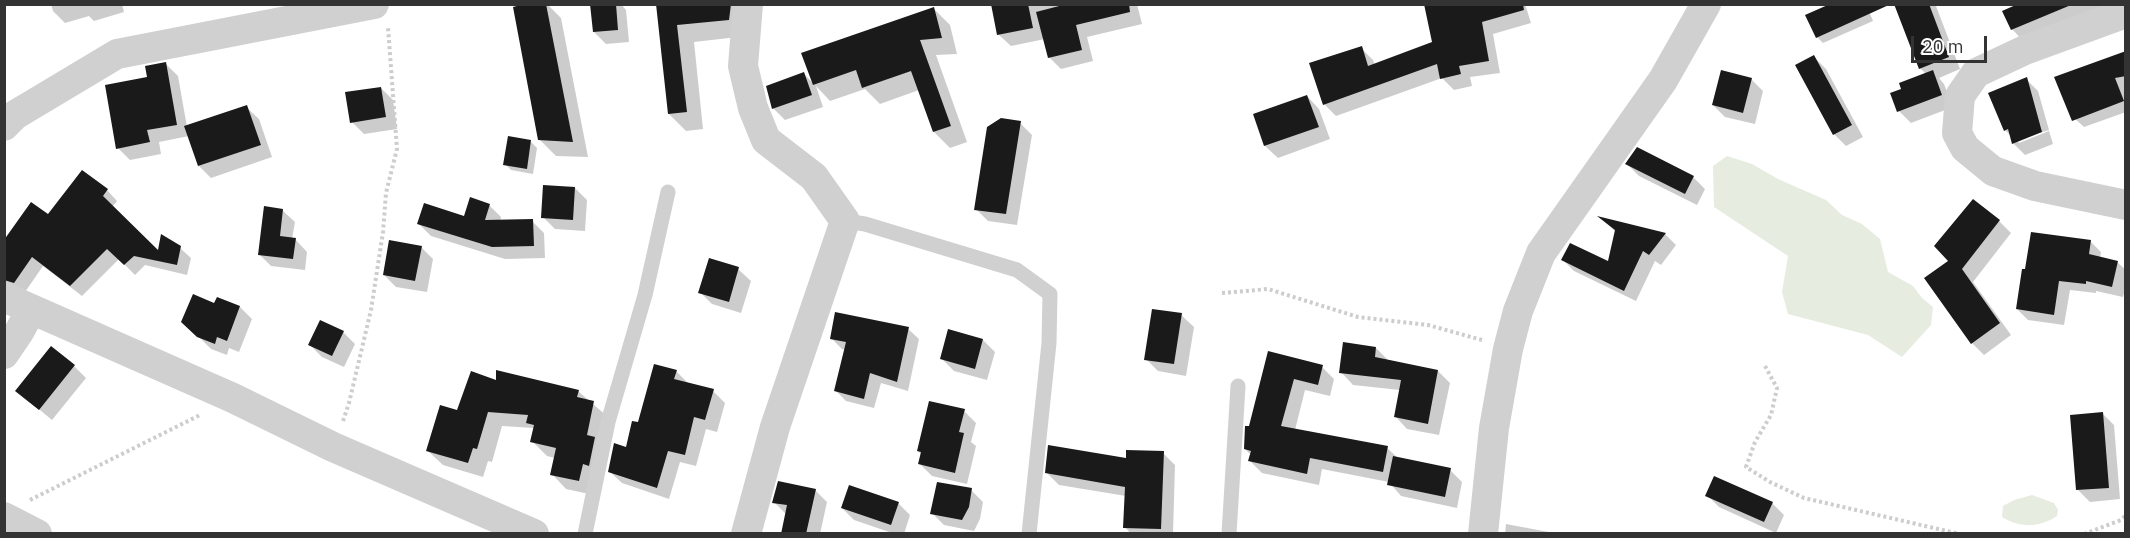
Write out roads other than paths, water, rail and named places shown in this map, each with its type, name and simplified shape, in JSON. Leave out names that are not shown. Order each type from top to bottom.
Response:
[{"type":"street","points":[[746,534],[775,427],[845,221],[814,177],[766,140],[753,108],[743,66],[748,4]]},
{"type":"street","points":[[1483,534],[1494,428],[1508,349],[1518,311],[1541,253],[1663,80],[1710,6]]},
{"type":"street","points":[[4,126],[15,115],[117,54],[381,10]]},
{"type":"street","points":[[2126,13],[2025,50],[1976,73],[1960,96],[1957,133],[1965,148],[1993,171],[2035,186],[2126,205]]},
{"type":"street","points":[[4,354],[19,332],[18,303],[233,398],[333,447],[534,534]]},
{"type":"street","points":[[15,510],[37,534]]},
{"type":"lane","points":[[585,534],[608,422],[645,295],[668,192]]},
{"type":"lane","points":[[845,221],[865,224],[1017,270],[1050,294],[1049,343],[1029,534]]},
{"type":"lane","points":[[1229,534],[1238,386]]}]
